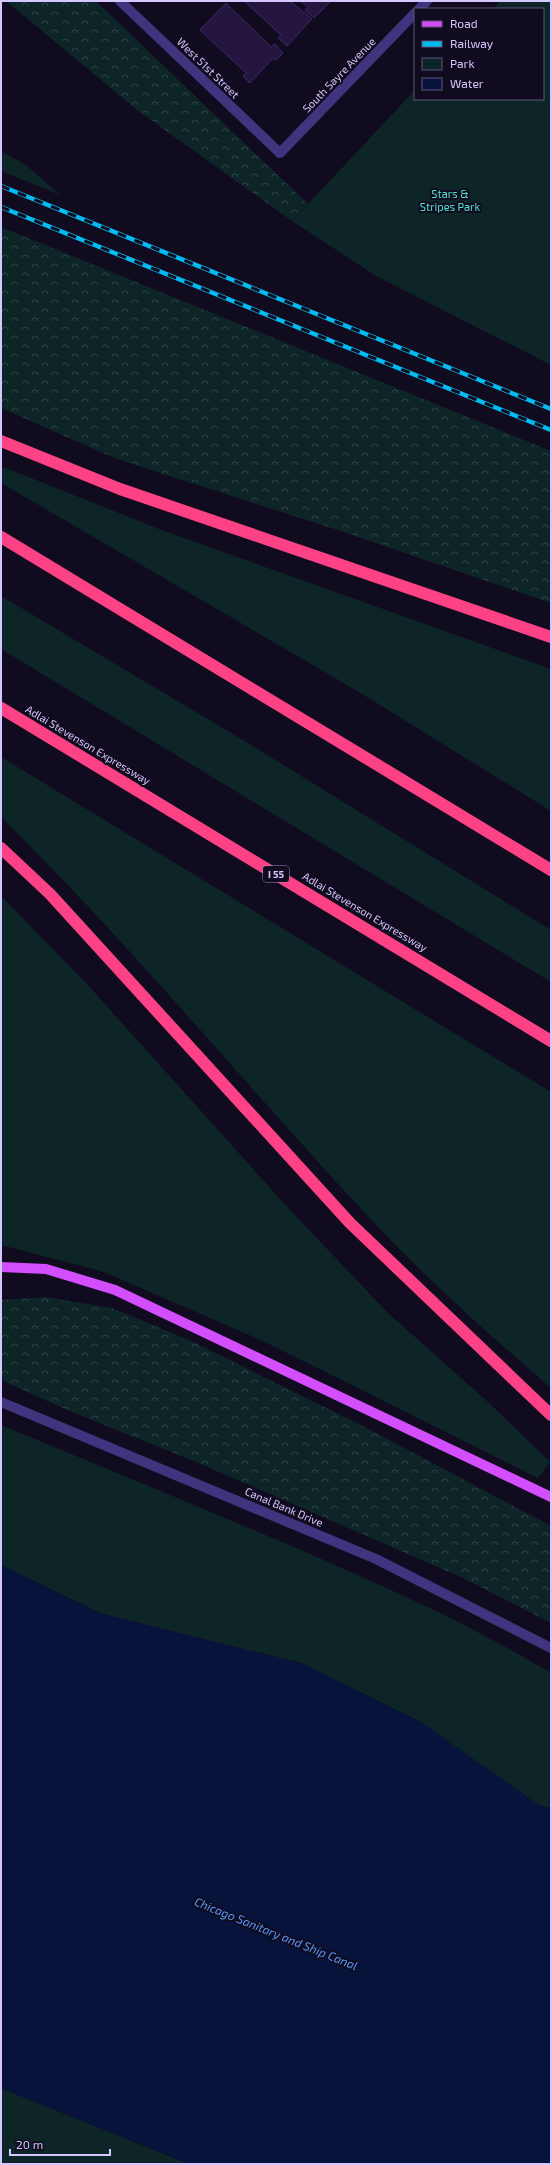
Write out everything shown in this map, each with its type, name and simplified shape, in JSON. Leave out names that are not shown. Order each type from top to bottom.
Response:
[{"type":"highway","points":[[1,440],[120,489],[551,637]]},
{"type":"highway","points":[[1,537],[551,870]]},
{"type":"highway","name":"Adlai Stevenson Expressway","points":[[1,708],[551,1041]]},
{"type":"highway","points":[[1,848],[50,894],[350,1223],[551,1415]]},
{"type":"main road","points":[[1,1267],[46,1269],[115,1290],[551,1497]]},
{"type":"street","name":"West 51st Street","points":[[120,1],[280,153]]},
{"type":"street","name":"South Sayre Avenue","points":[[280,153],[414,14]]},
{"type":"street","name":"Canal Bank Drive","points":[[1,1402],[376,1559],[551,1648]]},
{"type":"green space","points":[[6,1],[96,1],[308,204],[292,221],[137,110]]},
{"type":"green space","name":"Stars & Stripes Park","points":[[500,1],[551,1],[551,365],[376,276],[292,221],[414,91],[414,100],[544,100],[544,8],[494,8]]},
{"type":"green space","points":[[1,151],[26,165],[60,195],[1,171]]},
{"type":"green space","points":[[1,227],[551,451],[551,603],[341,531],[117,459],[1,408]]},
{"type":"green space","points":[[1,466],[159,529],[551,669],[551,811],[359,692],[1,483]]},
{"type":"green space","points":[[1,596],[238,737],[551,930],[551,982],[1,649]]},
{"type":"green space","points":[[1,757],[551,1092],[551,1388],[485,1330],[399,1249],[331,1177],[98,917],[1,817]]},
{"type":"green space","points":[[1,896],[86,983],[290,1210],[388,1313],[488,1402],[550,1462],[538,1478],[265,1342],[104,1272],[1,1245]]},
{"type":"green space","points":[[46,1297],[112,1308],[189,1340],[363,1426],[551,1526],[551,1623],[463,1578],[201,1464],[65,1409],[1,1380],[1,1300]]},
{"type":"green space","points":[[1,1425],[287,1544],[388,1589],[487,1637],[551,1673],[551,1808],[540,1806],[419,1721],[301,1663],[102,1614],[1,1565]]},
{"type":"green space","points":[[1,2088],[189,2164],[1,2164]]},
{"type":"water","name":"Chicago Sanitary and Ship Canal","points":[[1,1565],[102,1614],[301,1663],[419,1721],[540,1806],[551,1808],[551,2164],[189,2164],[1,2088]]},
{"type":"building","points":[[244,1],[290,1],[312,19],[287,46],[278,38],[281,35]]},
{"type":"building","points":[[301,1],[331,1],[314,18],[305,10],[308,7]]},
{"type":"building","points":[[226,3],[271,47],[275,44],[283,53],[276,60],[273,58],[250,83],[243,76],[246,73],[200,30]]},
{"type":"railway","points":[[1,186],[551,409]]},
{"type":"railway","points":[[1,207],[551,430]]}]
